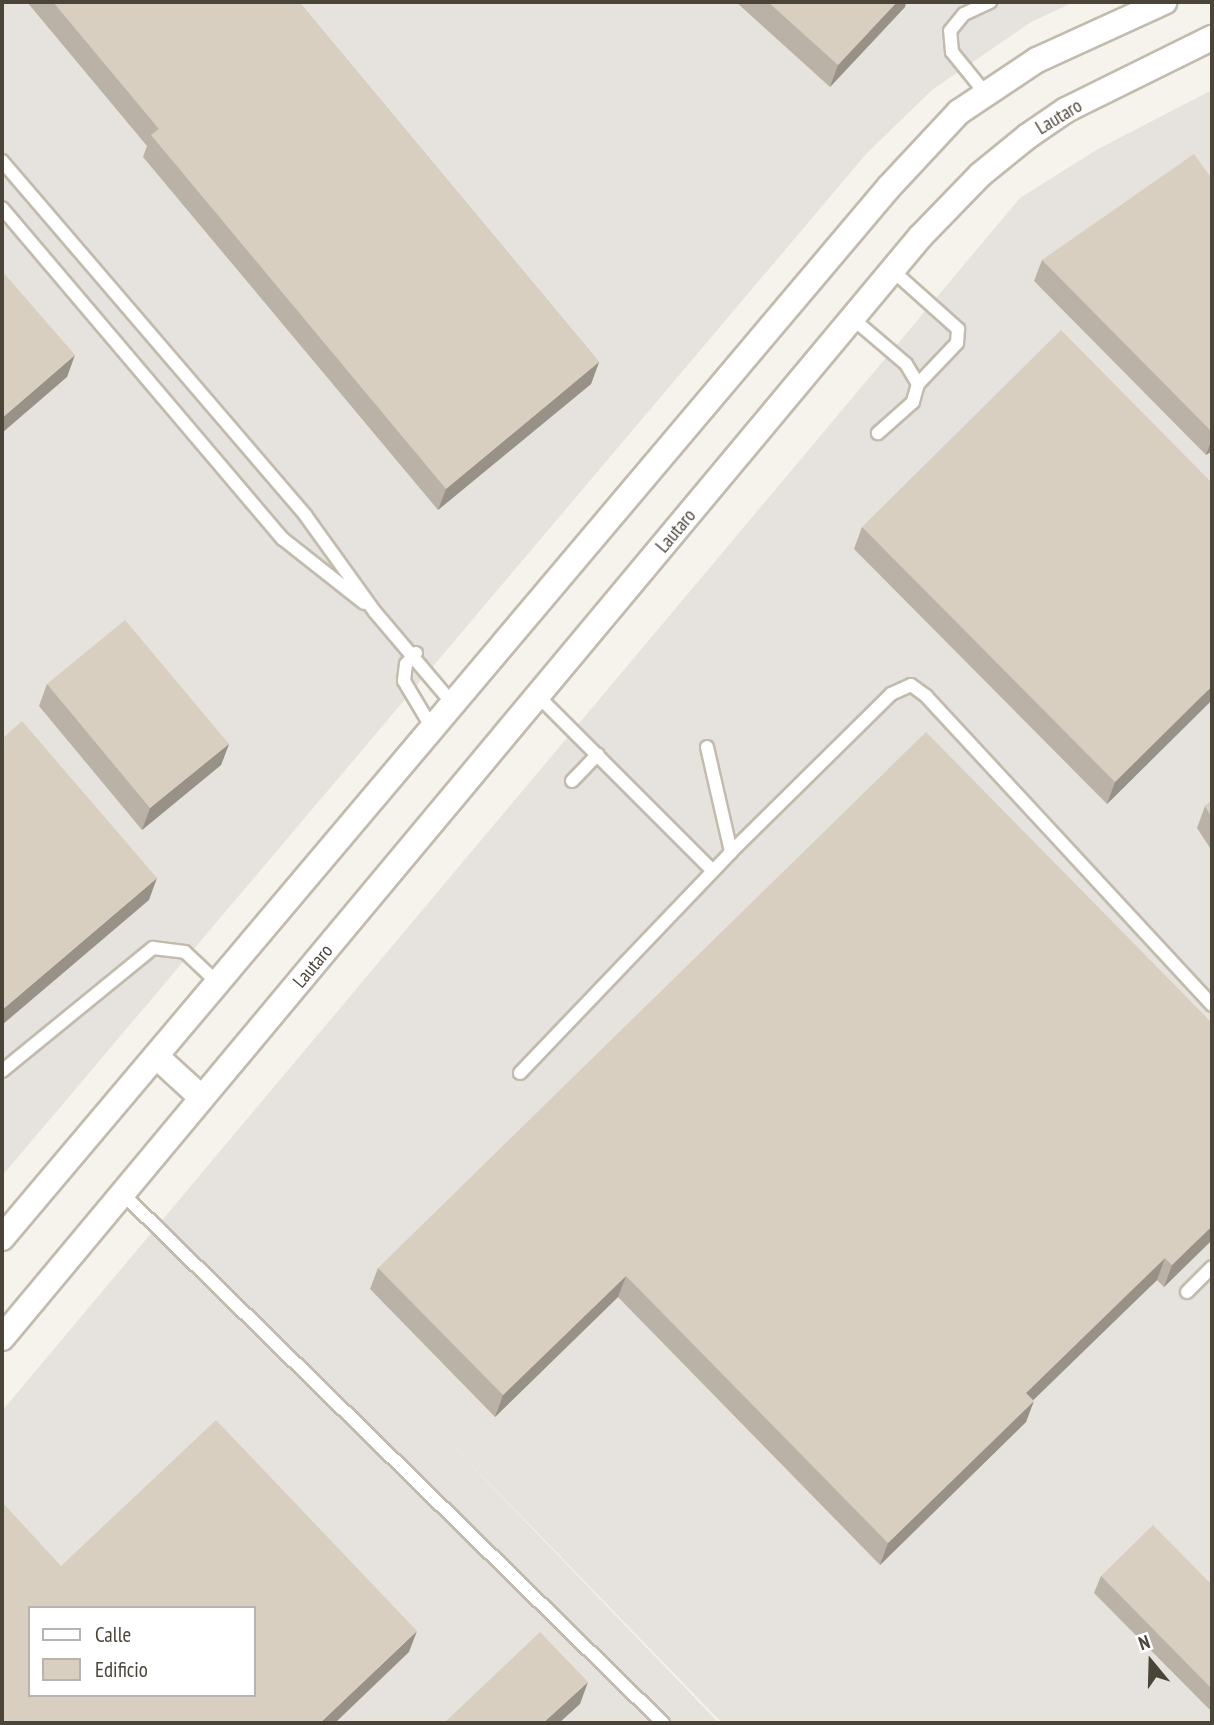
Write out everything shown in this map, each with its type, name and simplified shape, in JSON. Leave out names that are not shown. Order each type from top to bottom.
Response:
[{"type":"street","points":[[2,1238],[889,187],[959,112],[1037,60],[1164,2]]},
{"type":"street","name":"Lautaro","points":[[2,1338],[892,270],[980,175],[1028,136],[1066,110],[1212,38]]},
{"type":"street","points":[[156,1056],[202,1098]]},
{"type":"lane","points":[[986,94],[953,52],[950,31],[964,14],[990,2]]},
{"type":"lane","points":[[2,161],[306,516],[375,612],[453,704]]},
{"type":"lane","points":[[2,208],[283,539],[375,612]]},
{"type":"lane","points":[[878,433],[913,402],[918,384],[957,344],[958,329],[892,270]]},
{"type":"lane","points":[[852,318],[906,364],[918,384]]},
{"type":"lane","points":[[414,655],[406,664],[404,681],[432,728]]},
{"type":"lane","points":[[520,1073],[712,870],[891,694],[911,685],[926,696],[1212,1005]]},
{"type":"lane","points":[[538,696],[712,870]]},
{"type":"lane","points":[[708,747],[731,852]]},
{"type":"lane","points":[[572,781],[598,754]]},
{"type":"lane","points":[[2,1071],[153,948],[185,952],[218,983]]},
{"type":"lane","points":[[123,1194],[663,1723]]},
{"type":"lane","points":[[1187,1292],[1212,1267]]},
{"type":"shaded area","points":[[2,2],[1074,2],[1031,22],[932,90],[867,153],[2,1176]]},
{"type":"shaded area","points":[[1212,90],[1212,1723],[722,1723],[429,1421],[719,1723],[2,1723],[2,1411],[1020,198],[1098,149]]},
{"type":"building","points":[[53,2],[299,2],[599,362],[446,489],[151,135],[159,129]]},
{"type":"building","points":[[768,2],[897,2],[838,65]]},
{"type":"building","points":[[1194,154],[1212,179],[1212,432],[1042,260]]},
{"type":"building","points":[[2,271],[75,355],[2,418]]},
{"type":"building","points":[[1061,330],[1212,483],[1212,686],[1115,782],[862,527]]},
{"type":"building","points":[[125,620],[229,744],[150,808],[47,684]]},
{"type":"building","points":[[22,721],[157,878],[2,1010],[2,739]]},
{"type":"building","points":[[926,732],[1212,1023],[1212,1226],[1172,1265],[1165,1258],[1026,1393],[1034,1401],[888,1543],[626,1276],[503,1395],[378,1268]]},
{"type":"building","points":[[1212,801],[1212,818],[1205,806]]},
{"type":"building","points":[[216,1420],[417,1631],[320,1723],[2,1723],[2,1502],[61,1566]]},
{"type":"building","points":[[1153,1525],[1212,1585],[1212,1689],[1101,1576]]},
{"type":"building","points":[[540,1632],[588,1682],[543,1723],[444,1723]]}]
